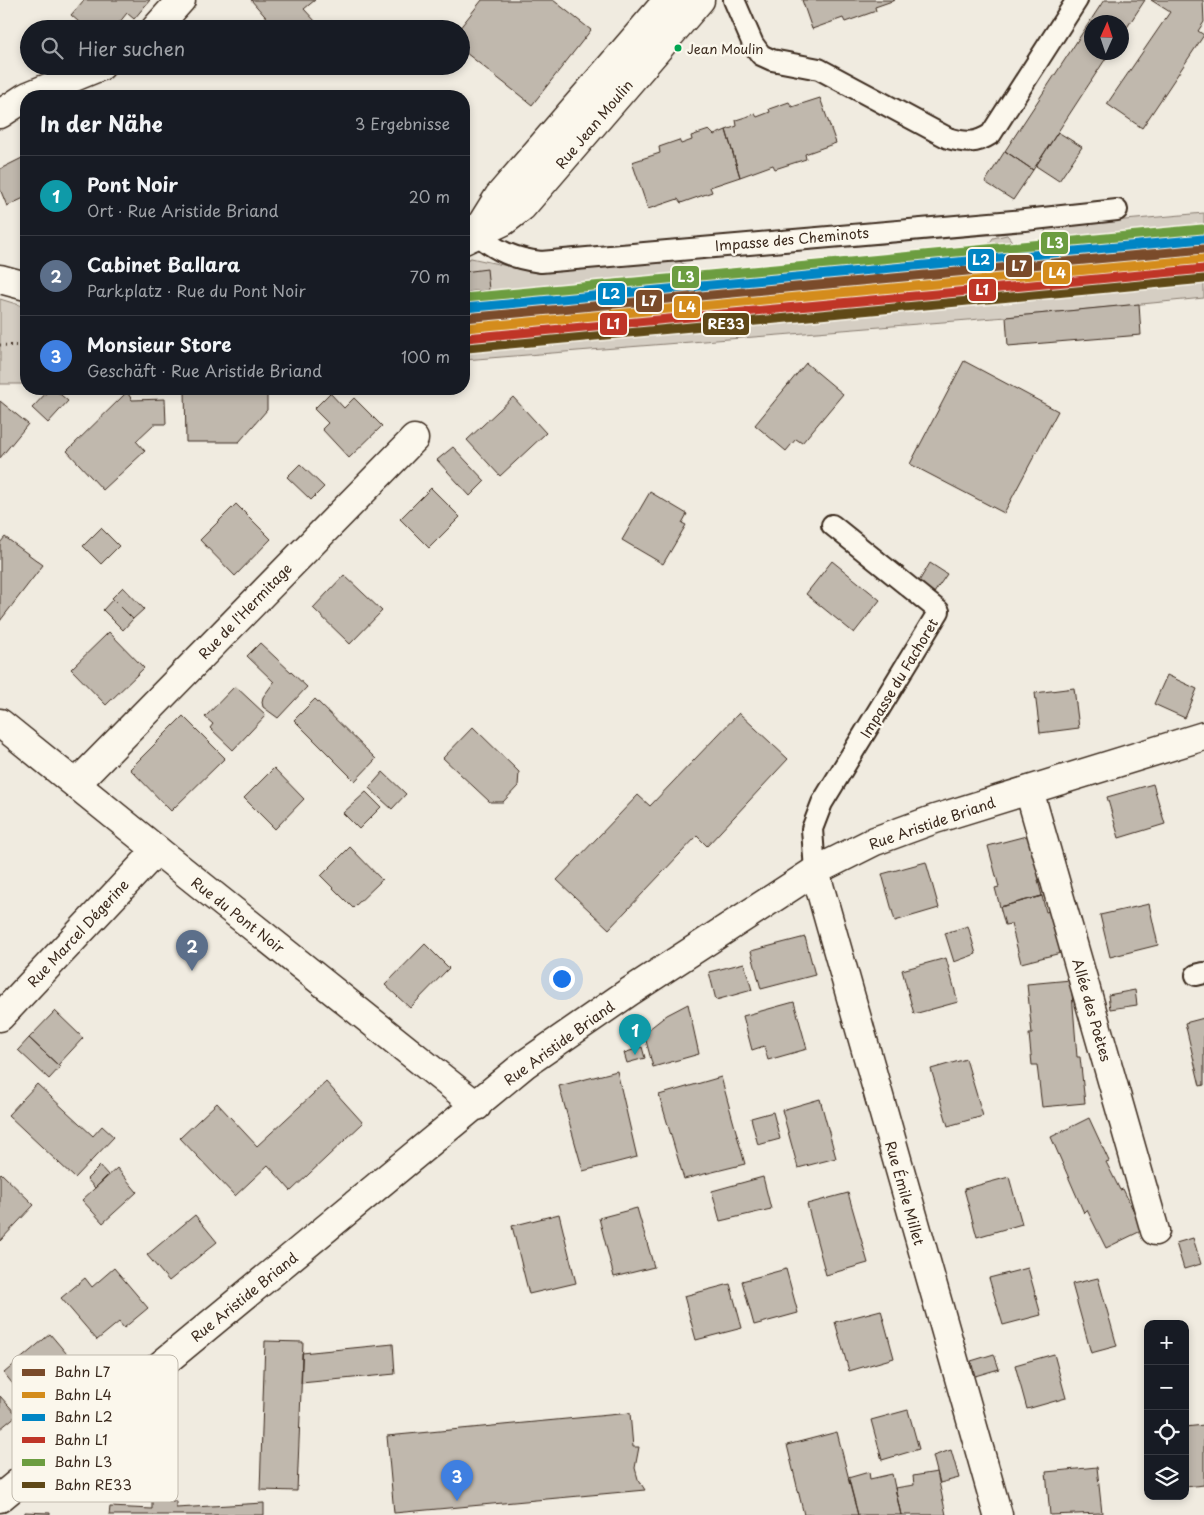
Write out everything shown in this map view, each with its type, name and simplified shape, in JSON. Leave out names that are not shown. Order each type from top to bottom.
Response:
[{"type":"street","points":[[163,20],[181,0]]},
{"type":"street","name":"Rue Jean Moulin","points":[[633,70],[668,0]]},
{"type":"street","name":"Rue Jean Moulin","points":[[470,237],[504,220],[522,207],[633,70],[700,0]]},
{"type":"street","points":[[44,90],[80,75]]},
{"type":"street","points":[[0,114],[20,101]]},
{"type":"street","points":[[0,279],[20,284]]},
{"type":"street","name":"Rue de l'Hermitage","points":[[76,784],[414,439]]},
{"type":"street","name":"Rue du Pont Noir","points":[[0,723],[477,1106]]},
{"type":"street","name":"Rue Aristide Briand","points":[[174,1355],[477,1106],[525,1064],[621,997],[815,871],[861,848],[908,828],[1204,736]]},
{"type":"street","name":"Allée des Poètes","points":[[1029,790],[1155,1231]]},
{"type":"street","name":"Rue Marcel Dégerine","points":[[0,1017],[157,850]]},
{"type":"street","name":"Rue Émile Millet","points":[[815,871],[998,1515]]},
{"type":"street","name":"Rue Aristide Briand","points":[[0,1498],[12,1488]]},
{"type":"lane","points":[[734,0],[761,55],[772,60],[819,69],[948,138],[966,143],[980,141],[991,134],[1077,0]]},
{"type":"lane","name":"Impasse des Cheminots","points":[[470,237],[508,255],[541,262],[1025,220],[1117,210]]},
{"type":"lane","name":"Impasse du Fachoret","points":[[815,871],[812,829],[822,804],[939,611],[832,525]]},
{"type":"path","points":[[470,328],[538,323],[1204,255]]},
{"type":"path","points":[[0,345],[20,346]]},
{"type":"shaded area","points":[[1204,213],[1204,298],[1006,317],[470,360],[471,258],[539,273],[675,259],[698,272],[987,247],[993,238],[1007,235],[1020,251],[1042,247],[1046,227]]},
{"type":"shaded area","points":[[0,299],[20,305],[20,384],[0,384]]},
{"type":"building","points":[[84,0],[150,0],[134,19],[127,13],[121,20],[77,20],[71,15]]},
{"type":"building","points":[[251,0],[315,0],[304,9],[314,20],[268,20]]},
{"type":"building","points":[[482,0],[553,0],[591,30],[532,105],[470,56],[470,20],[466,20]]},
{"type":"building","points":[[802,0],[895,0],[875,7],[876,11],[845,22],[843,18],[812,29]]},
{"type":"building","points":[[1104,0],[1145,0],[1129,24],[1129,15],[1094,15]]},
{"type":"building","points":[[1151,0],[1203,0],[1204,22],[1198,31],[1204,35],[1142,128],[1107,104],[1170,12]]},
{"type":"building","points":[[1084,31],[1084,60],[1105,60],[1033,170],[1005,151]]},
{"type":"building","points":[[820,98],[836,143],[805,154],[806,159],[775,169],[773,165],[740,177],[726,130],[737,126],[736,120],[755,114],[757,117],[770,112],[769,109],[789,102],[792,107]]},
{"type":"building","points":[[709,130],[714,135],[726,130],[740,177],[710,187],[712,192],[681,203],[678,199],[648,209],[632,162],[660,153],[659,147],[679,140],[681,144],[692,140],[691,136]]},
{"type":"building","points":[[1058,132],[1082,147],[1059,181],[1036,166]]},
{"type":"building","points":[[1005,151],[1033,170],[1013,200],[985,182]]},
{"type":"building","points":[[20,159],[20,200],[7,206],[0,189],[0,169]]},
{"type":"building","points":[[487,269],[489,290],[470,292],[470,271]]},
{"type":"building","points":[[1139,304],[1141,335],[1008,346],[1006,317]]},
{"type":"building","points":[[964,361],[1058,411],[1004,513],[910,464]]},
{"type":"building","points":[[806,363],[843,394],[802,443],[796,439],[786,451],[755,425]]},
{"type":"building","points":[[44,395],[61,395],[68,401],[48,423],[32,408]]},
{"type":"building","points":[[124,395],[129,395],[132,400],[165,399],[166,424],[154,424],[136,441],[145,451],[103,490],[67,451]]},
{"type":"building","points":[[185,395],[267,395],[267,410],[239,442],[186,442]]},
{"type":"building","points":[[328,395],[332,395],[344,408],[354,398],[382,426],[349,458],[322,429],[328,423],[314,409]]},
{"type":"building","points":[[513,397],[546,433],[500,476],[467,440]]},
{"type":"building","points":[[0,401],[28,424],[0,458]]},
{"type":"building","points":[[453,447],[485,481],[470,496],[437,460]]},
{"type":"building","points":[[300,464],[324,487],[311,500],[287,477]]},
{"type":"building","points":[[431,488],[460,517],[429,548],[400,519]]},
{"type":"building","points":[[650,492],[687,514],[682,523],[686,525],[663,564],[622,540]]},
{"type":"building","points":[[236,504],[271,539],[235,576],[200,540]]},
{"type":"building","points":[[101,528],[119,546],[101,564],[83,546]]},
{"type":"building","points":[[5,537],[43,565],[0,621],[0,543]]},
{"type":"building","points":[[832,561],[880,600],[854,633],[806,594]]},
{"type":"building","points":[[930,563],[947,574],[934,593],[918,583]]},
{"type":"building","points":[[344,575],[382,611],[350,644],[313,608]]},
{"type":"building","points":[[123,587],[144,609],[133,619],[112,598]]},
{"type":"building","points":[[113,599],[133,619],[123,630],[103,610]]},
{"type":"building","points":[[109,632],[144,668],[106,705],[71,669]]},
{"type":"building","points":[[260,643],[307,687],[278,718],[263,707],[262,702],[263,697],[274,682],[247,656]]},
{"type":"building","points":[[1167,675],[1197,689],[1185,718],[1154,704]]},
{"type":"building","points":[[235,686],[266,715],[233,750],[210,728],[213,724],[205,717]]},
{"type":"building","points":[[1074,688],[1079,728],[1040,733],[1035,693]]},
{"type":"building","points":[[315,699],[376,759],[355,781],[294,720]]},
{"type":"building","points":[[739,713],[788,759],[707,846],[697,836],[609,929],[557,880],[638,795],[650,806]]},
{"type":"building","points":[[183,716],[225,758],[171,811],[130,769]]},
{"type":"building","points":[[473,727],[519,772],[518,786],[503,802],[490,802],[443,758]]},
{"type":"building","points":[[274,768],[304,799],[275,829],[244,798]]},
{"type":"building","points":[[383,772],[406,794],[392,809],[369,788]]},
{"type":"building","points":[[1153,784],[1165,824],[1119,838],[1107,797]]},
{"type":"building","points":[[366,792],[381,807],[359,829],[343,813]]},
{"type":"building","points":[[1030,835],[1041,879],[1038,880],[1042,896],[1000,907],[995,888],[999,887],[988,846]]},
{"type":"building","points":[[350,847],[382,880],[353,908],[321,876]]},
{"type":"building","points":[[926,862],[939,908],[895,921],[882,874]]},
{"type":"building","points":[[1042,896],[1046,912],[1050,911],[1061,953],[1021,963],[1011,924],[1005,925],[1000,907]]},
{"type":"building","points":[[1149,904],[1158,945],[1110,957],[1100,915]]},
{"type":"building","points":[[968,926],[976,954],[954,962],[945,933]]},
{"type":"building","points":[[805,937],[815,975],[761,989],[751,951]]},
{"type":"building","points":[[425,944],[449,968],[410,1008],[385,985]]},
{"type":"building","points":[[946,958],[958,1002],[914,1014],[902,970]]},
{"type":"building","points":[[744,963],[752,990],[716,1000],[709,972]]},
{"type":"building","points":[[1071,980],[1077,1057],[1080,1057],[1085,1103],[1042,1107],[1037,1065],[1032,1065],[1029,1034],[1032,1034],[1027,984]]},
{"type":"building","points":[[1135,990],[1137,1005],[1110,1009],[1108,995]]},
{"type":"building","points":[[794,1002],[807,1049],[768,1060],[764,1046],[752,1050],[743,1016]]},
{"type":"building","points":[[688,1004],[699,1054],[653,1067],[644,1033],[667,1015]]},
{"type":"building","points":[[55,1011],[83,1038],[58,1065],[29,1038]]},
{"type":"building","points":[[1204,1018],[1204,1085],[1200,1086],[1185,1023]]},
{"type":"building","points":[[29,1038],[60,1067],[49,1079],[18,1050]]},
{"type":"building","points":[[642,1047],[645,1058],[627,1063],[624,1053]]},
{"type":"building","points":[[966,1059],[983,1116],[948,1126],[931,1069]]},
{"type":"building","points":[[617,1071],[637,1157],[583,1171],[559,1086]]},
{"type":"building","points":[[721,1077],[745,1164],[684,1179],[659,1095]]},
{"type":"building","points":[[326,1082],[363,1123],[291,1191],[268,1165],[235,1196],[180,1138],[217,1103],[257,1146]]},
{"type":"building","points":[[37,1084],[93,1136],[102,1126],[114,1137],[75,1178],[8,1115]]},
{"type":"building","points":[[820,1099],[836,1158],[798,1168],[782,1110]]},
{"type":"building","points":[[773,1112],[780,1139],[758,1145],[751,1118]]},
{"type":"building","points":[[1089,1118],[1109,1161],[1106,1162],[1120,1190],[1123,1189],[1143,1230],[1106,1248],[1087,1210],[1084,1213],[1051,1137]]},
{"type":"building","points":[[100,1166],[108,1175],[95,1188],[87,1179]]},
{"type":"building","points":[[117,1168],[137,1192],[103,1223],[82,1200]]},
{"type":"building","points":[[0,1174],[34,1205],[0,1241]]},
{"type":"building","points":[[763,1177],[771,1209],[720,1221],[712,1191]]},
{"type":"building","points":[[1009,1177],[1022,1224],[977,1237],[964,1189]]},
{"type":"building","points":[[848,1193],[868,1263],[826,1275],[807,1204]]},
{"type":"building","points":[[637,1208],[654,1267],[614,1277],[599,1218]]},
{"type":"building","points":[[559,1214],[576,1283],[529,1294],[512,1226]]},
{"type":"building","points":[[195,1215],[217,1242],[169,1281],[147,1255]]},
{"type":"building","points":[[1193,1238],[1201,1264],[1184,1269],[1176,1243]]},
{"type":"building","points":[[114,1268],[148,1308],[124,1328],[119,1322],[97,1340],[61,1298],[85,1278],[92,1287]]},
{"type":"building","points":[[1028,1268],[1041,1315],[1003,1325],[989,1278]]},
{"type":"building","points":[[786,1269],[798,1313],[754,1325],[742,1281]]},
{"type":"building","points":[[1098,1278],[1117,1346],[1091,1353],[1072,1284]]},
{"type":"building","points":[[730,1284],[742,1328],[696,1340],[684,1296]]},
{"type":"building","points":[[881,1310],[894,1358],[849,1371],[835,1322]]},
{"type":"building","points":[[50,1334],[68,1355],[25,1355]]},
{"type":"building","points":[[265,1341],[303,1342],[297,1491],[260,1490]]},
{"type":"building","points":[[393,1344],[395,1374],[301,1383],[302,1353]]},
{"type":"building","points":[[994,1354],[999,1369],[975,1376],[971,1361]]},
{"type":"building","points":[[1054,1354],[1066,1398],[1027,1409],[1015,1365]]},
{"type":"building","points":[[12,1366],[12,1383],[4,1373]]},
{"type":"building","points":[[0,1396],[12,1409],[12,1419],[0,1429]]},
{"type":"building","points":[[908,1410],[919,1449],[882,1460],[871,1420]]},
{"type":"building","points":[[630,1413],[633,1447],[639,1447],[635,1468],[638,1479],[645,1490],[394,1513],[387,1436]]},
{"type":"building","points":[[1204,1425],[1204,1485],[1189,1487],[1189,1427]]},
{"type":"building","points":[[837,1432],[858,1515],[804,1515],[787,1445]]},
{"type":"building","points":[[951,1450],[959,1478],[940,1483],[933,1456]]},
{"type":"building","points":[[1097,1467],[1102,1513],[1050,1515],[1046,1472]]},
{"type":"building","points":[[869,1472],[870,1479],[892,1474],[901,1515],[858,1515],[848,1478]]},
{"type":"building","points":[[937,1472],[946,1515],[901,1515],[895,1488],[914,1485],[913,1476]]},
{"type":"building","points":[[152,1502],[176,1502],[176,1508],[264,1503],[264,1515],[109,1515],[110,1507],[152,1509]]},
{"type":"building","points":[[25,1512],[50,1513],[50,1515],[25,1515]]},
{"type":"rail line","name":"L3","points":[[470,297],[1202,229]]},
{"type":"rail line","name":"L2","points":[[470,307],[1203,239]]},
{"type":"rail line","name":"L7","points":[[470,317],[1204,249]]},
{"type":"rail line","name":"L4","points":[[470,328],[1204,259]]},
{"type":"rail line","name":"L1","points":[[470,338],[1204,269]]},
{"type":"rail line","name":"RE33","points":[[470,348],[1204,279]]},
{"type":"place","name":"Jean Moulin","points":[[678,48]]},
{"type":"place","name":"Cabinet Ballara","points":[[192,971]]},
{"type":"place","name":"Pont Noir","points":[[635,1055]]},
{"type":"place","name":"Monsieur Store","points":[[457,1501]]}]
